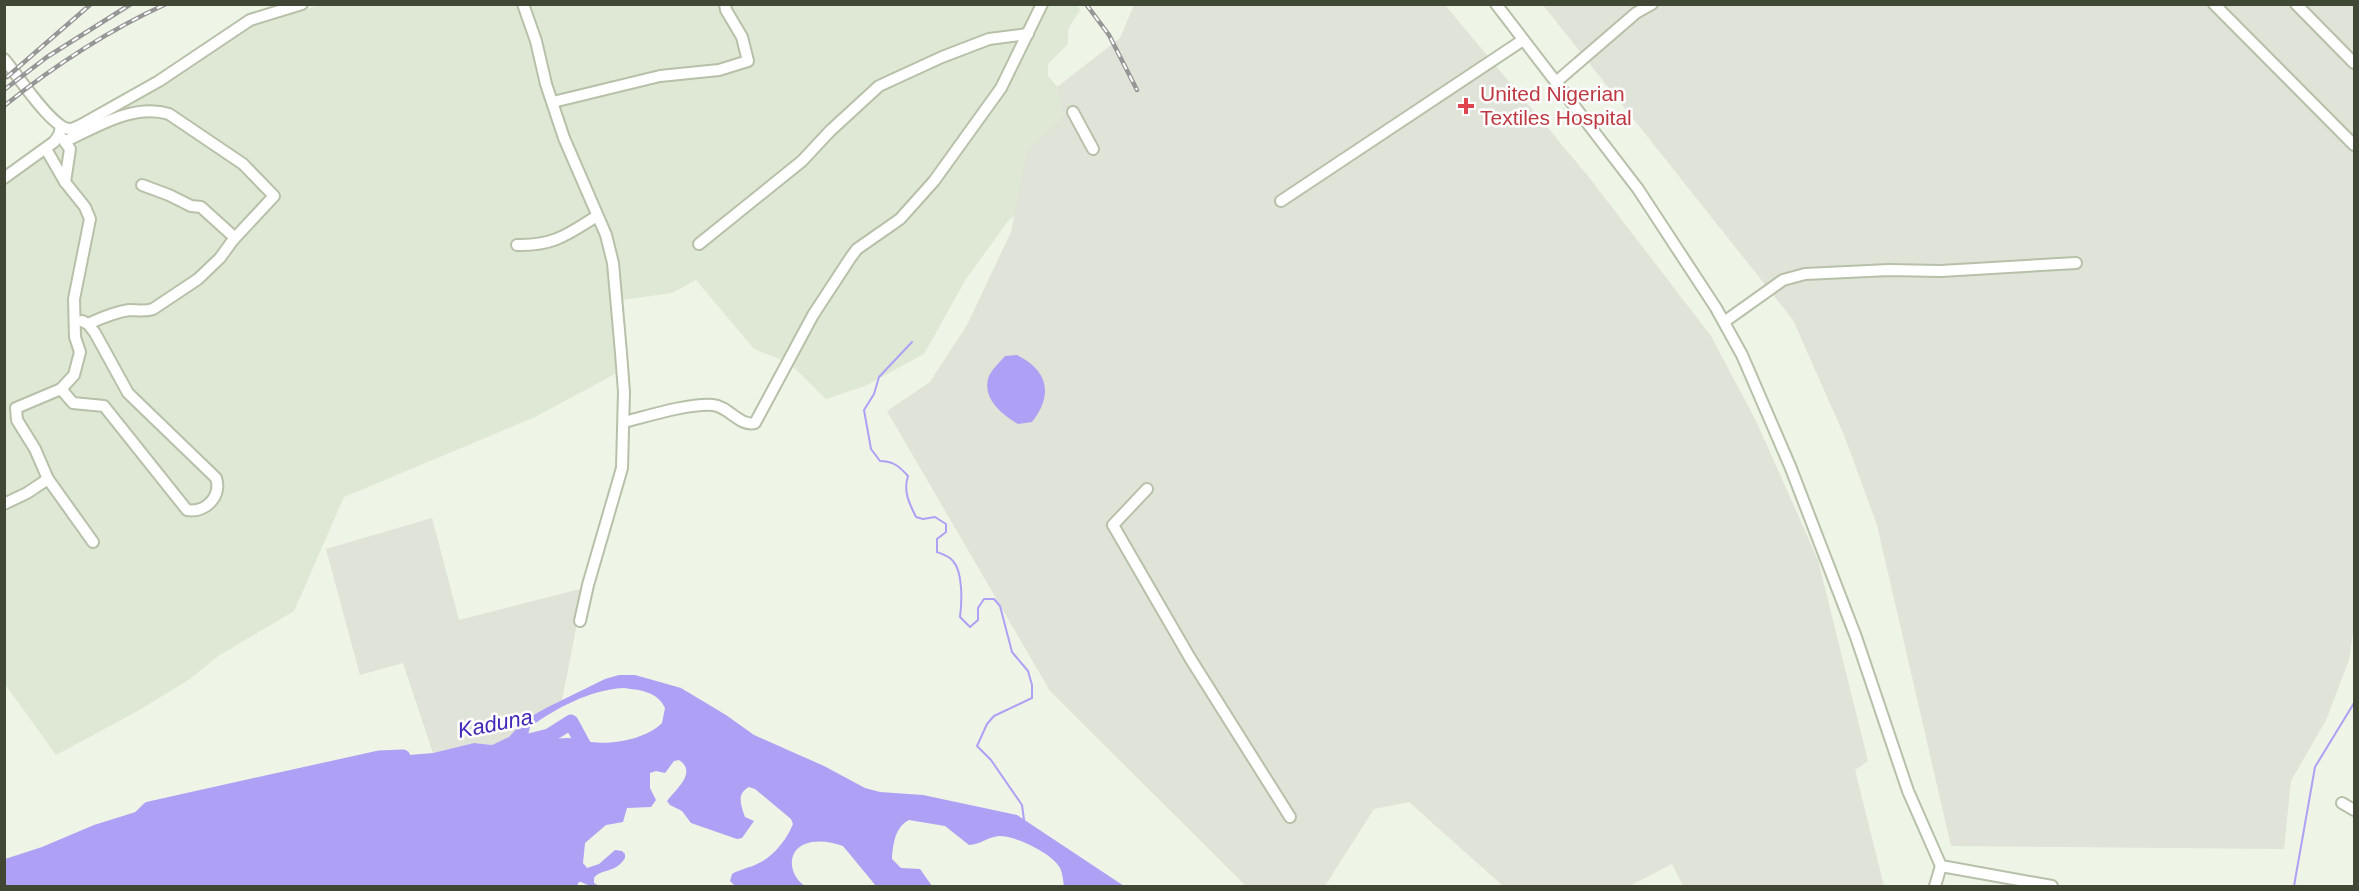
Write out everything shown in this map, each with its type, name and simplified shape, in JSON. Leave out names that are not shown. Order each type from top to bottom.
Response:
[{"type":"street","points":[[4,178],[46,149],[62,134],[159,81],[250,20],[302,4]]},
{"type":"street","points":[[523,4],[572,159],[606,235],[613,263],[623,372],[622,468],[588,585],[580,621]]},
{"type":"street","points":[[553,102],[660,76],[719,70],[748,61],[742,38],[725,4]]},
{"type":"street","points":[[624,422],[711,404],[720,406],[747,423],[755,423],[763,412],[813,315],[851,257],[857,249],[900,219],[934,182],[1001,88],[1042,4]]},
{"type":"street","points":[[1496,4],[1644,197],[1724,322],[1742,355],[1790,466],[1856,637],[1908,791],[1941,866],[1935,886]]},
{"type":"street","points":[[1556,82],[1636,13],[1653,4]]},
{"type":"street","points":[[2214,4],[2355,145]]},
{"type":"street","points":[[2296,4],[2355,63]]},
{"type":"street","points":[[699,244],[802,161],[830,131],[879,86],[942,57],[989,39],[1028,34]]},
{"type":"street","points":[[1281,201],[1524,40]]},
{"type":"street","points":[[4,59],[62,134],[69,149],[65,182]]},
{"type":"street","points":[[62,134],[114,118],[158,110],[169,114],[243,164],[274,196],[233,240],[220,258],[198,279],[153,309],[144,312],[133,310],[121,312],[88,324]]},
{"type":"street","points":[[1072,112],[1094,149]]},
{"type":"street","points":[[46,149],[65,182],[85,207],[90,219],[74,299],[75,337],[80,352],[74,375],[61,389],[16,408],[17,420],[35,449],[48,479],[93,542]]},
{"type":"street","points":[[142,185],[191,206],[201,207],[233,236],[233,240]]},
{"type":"street","points":[[517,245],[539,245],[563,237],[597,216]]},
{"type":"street","points":[[1724,322],[1783,280],[1804,274],[1889,270],[1941,271],[2076,263]]},
{"type":"street","points":[[61,389],[73,403],[104,406],[187,510],[210,503],[217,497],[219,487],[216,478],[128,393],[111,359],[88,324],[73,318]]},
{"type":"street","points":[[4,504],[48,479]]},
{"type":"street","points":[[1147,489],[1113,525],[1190,658],[1290,817]]},
{"type":"street","points":[[2342,803],[2355,810]]},
{"type":"street","points":[[1941,866],[2052,886]]},
{"type":"shaded area","points":[[324,4],[1077,5],[1080,10],[1068,29],[1068,44],[1048,64],[1048,76],[1062,92],[1093,151],[1008,221],[966,279],[924,354],[865,386],[826,399],[789,363],[754,349],[696,280],[672,293],[615,301],[615,374],[535,417],[344,497],[294,611],[218,656],[190,679],[136,712],[56,755],[5,684],[4,178],[23,161],[229,31]]},
{"type":"shaded area","points":[[1134,5],[1445,5],[1588,176],[1711,336],[1757,423],[1818,560],[1868,761],[1855,770],[1884,886],[1683,886],[1672,864],[1629,886],[1503,886],[1409,802],[1374,809],[1325,886],[1246,886],[1050,691],[887,411],[930,382],[967,325],[1011,232],[1027,151],[1064,116],[1056,88],[1120,38]]},
{"type":"shaded area","points":[[1543,5],[2354,5],[2354,626],[2349,660],[2326,720],[2291,781],[2284,849],[1951,846],[1877,525],[1844,435],[1793,320]]},
{"type":"shaded area","points":[[1017,355],[1036,368],[1044,384],[1045,393],[1039,412],[1032,422],[1018,424],[996,406],[988,394],[987,387],[991,373],[1005,356]]},
{"type":"shaded area","points":[[432,518],[459,620],[584,588],[562,700],[526,719],[513,734],[492,745],[474,743],[433,753],[403,663],[360,675],[326,549]]},
{"type":"shaded area","points":[[619,675],[635,675],[681,688],[754,735],[824,766],[865,788],[880,792],[923,795],[1017,815],[1124,886],[1064,886],[1061,870],[1056,863],[1024,842],[1000,836],[969,845],[945,826],[909,820],[898,831],[892,859],[901,868],[920,869],[932,886],[876,886],[843,846],[819,841],[805,844],[794,853],[792,858],[793,871],[805,886],[735,886],[730,881],[732,874],[765,860],[775,852],[793,824],[791,819],[755,789],[749,787],[742,793],[741,804],[745,817],[754,821],[742,838],[737,839],[691,823],[682,811],[667,801],[686,775],[684,765],[679,760],[674,761],[665,773],[656,771],[650,773],[650,788],[656,800],[651,807],[627,808],[623,822],[606,825],[585,843],[583,863],[587,868],[599,864],[615,850],[625,854],[621,863],[597,875],[594,883],[599,886],[579,882],[577,886],[5,886],[5,859],[42,847],[94,825],[142,810],[186,805],[385,757],[433,753],[474,743],[492,745],[509,737],[526,719],[605,679]],"holes":[[[623,688],[642,691],[662,702],[665,708],[662,723],[638,737],[619,742],[600,743],[574,738],[537,740],[528,735],[530,727],[574,701],[598,692]]]},
{"type":"waterway","points":[[912,342],[879,377],[874,394],[864,410],[871,449],[880,461],[895,465],[908,476],[906,492],[916,517],[923,519],[935,517],[946,524],[946,532],[937,539],[937,552],[951,559],[959,572],[960,617],[970,627],[978,620],[978,608],[984,599],[994,599],[1000,606],[1012,652],[1028,671],[1032,685],[1032,698],[994,716],[987,724],[977,746],[991,760],[1022,805],[1024,820]]},
{"type":"waterway","points":[[2294,886],[2315,767],[2354,703]]},
{"type":"waterway","name":"Kaduna","points":[[513,745],[549,736],[571,722],[590,757]]},
{"type":"waterway","name":"Kaduna","points":[[140,818],[149,809],[379,758],[403,757]]},
{"type":"railway","points":[[7,77],[91,4]]},
{"type":"railway","points":[[4,90],[47,57],[131,4]]},
{"type":"railway","points":[[4,106],[82,50],[166,4]]},
{"type":"railway","points":[[1086,4],[1109,35],[1137,90]]},
{"type":"place","name":"United Nigerian Textiles Hospital","points":[[1466,106]]}]
